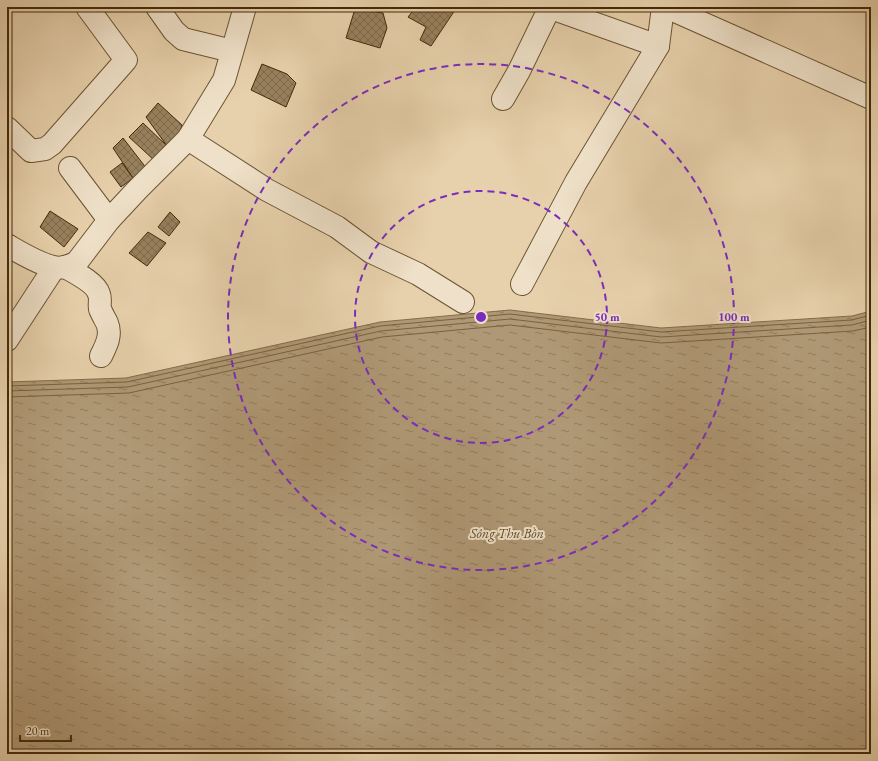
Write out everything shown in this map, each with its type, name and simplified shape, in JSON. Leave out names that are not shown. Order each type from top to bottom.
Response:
[{"type":"street","points":[[7,128],[31,151],[45,149],[52,144],[126,60],[87,7]]},
{"type":"street","points":[[157,7],[174,31],[183,39],[232,51]]},
{"type":"street","points":[[7,340],[59,267],[71,266],[77,262],[109,220],[188,139],[224,80],[245,7]]},
{"type":"street","points":[[503,99],[519,72],[549,7],[658,46]]},
{"type":"street","points":[[522,284],[576,182],[658,46],[665,7],[871,98]]},
{"type":"street","points":[[188,139],[267,190],[337,227],[370,252],[418,274],[462,302]]},
{"type":"street","points":[[70,168],[109,220]]},
{"type":"street","points":[[7,245],[38,262],[59,267],[90,283],[97,289],[99,292],[100,310],[107,323],[109,332],[108,342],[101,356]]},
{"type":"water","name":"Sông Thu Bồn","points":[[510,310],[661,328],[852,316],[871,311],[871,754],[7,754],[7,382],[126,378],[380,322]]},
{"type":"building","points":[[416,7],[457,7],[431,46],[420,40],[426,27],[408,17]]},
{"type":"building","points":[[355,9],[383,13],[387,28],[380,48],[346,38]]},
{"type":"building","points":[[262,64],[287,74],[296,83],[286,107],[251,90]]},
{"type":"building","points":[[158,103],[182,125],[179,136],[167,146],[146,117]]},
{"type":"building","points":[[143,123],[167,146],[155,161],[129,137]]},
{"type":"building","points":[[123,138],[147,169],[133,178],[113,148]]},
{"type":"building","points":[[122,163],[133,178],[121,187],[110,172]]},
{"type":"building","points":[[50,211],[78,229],[64,247],[40,227]]},
{"type":"building","points":[[170,212],[180,222],[169,236],[158,227]]},
{"type":"building","points":[[148,232],[166,243],[147,266],[129,253]]}]
